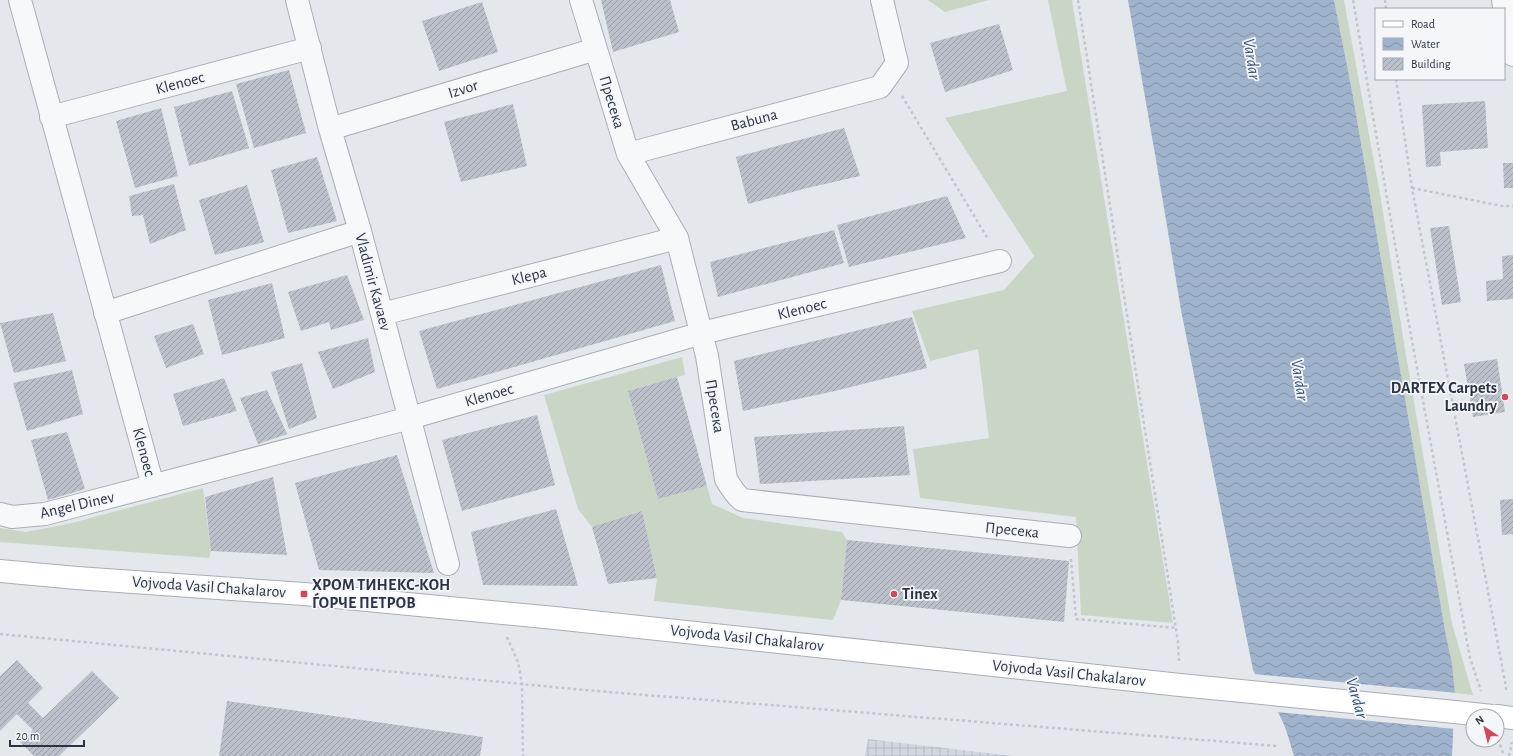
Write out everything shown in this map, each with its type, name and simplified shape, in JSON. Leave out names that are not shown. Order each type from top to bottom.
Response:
[{"type":"street","name":"Klenoec","points":[[20,0],[153,486],[410,418],[702,333],[1000,261]]},
{"type":"street","name":"Vladimir Kavaev","points":[[297,0],[330,129],[360,232],[448,564]]},
{"type":"street","name":"Пресека","points":[[581,0],[628,154],[677,238],[702,333],[707,356],[726,479],[732,490],[742,500],[1070,536]]},
{"type":"street","points":[[882,0],[897,63]]},
{"type":"street","points":[[1505,11],[1513,55]]},
{"type":"street","name":"Klenoec","points":[[51,117],[310,48]]},
{"type":"street","name":"Izvor","points":[[330,129],[596,49]]},
{"type":"street","name":"Babuna","points":[[628,154],[880,87],[897,63]]},
{"type":"street","points":[[105,313],[360,232]]},
{"type":"street","name":"Klepa","points":[[382,314],[677,238]]},
{"type":"street","name":"Angel Dinev","points":[[0,514],[12,517],[45,514],[153,486]]},
{"type":"street","name":"Vojvoda Vasil Chakalarov","points":[[0,571],[304,594],[497,612],[1465,717]]},
{"type":"path","points":[[1078,0],[1176,628],[1180,685]]},
{"type":"path","points":[[1352,0],[1406,308],[1470,658],[1483,694]]},
{"type":"path","points":[[897,63],[900,93],[1000,261]]},
{"type":"path","points":[[1396,80],[1412,188],[1506,687]]},
{"type":"path","points":[[1412,188],[1502,206],[1513,206]]},
{"type":"path","points":[[1070,536],[1076,619],[1176,628]]},
{"type":"path","points":[[497,612],[518,662],[522,684],[523,756]]},
{"type":"path","points":[[0,634],[522,684],[1276,746]]},
{"type":"path","points":[[1509,756],[1513,740]]},
{"type":"shaded area","points":[[868,739],[1013,756],[865,756]]},
{"type":"green space","points":[[928,0],[989,0],[945,12]]},
{"type":"green space","points":[[1048,0],[1072,0],[1173,623],[1081,615],[1076,517],[920,498],[913,449],[989,438],[978,349],[930,361],[912,311],[1004,290],[1034,256],[945,118],[1067,91]]},
{"type":"green space","points":[[1334,0],[1344,0],[1380,194],[1452,624],[1473,695],[1455,693],[1452,663],[1446,636],[1352,91]]},
{"type":"green space","points":[[682,357],[685,375],[628,391],[658,499],[707,486],[712,504],[743,518],[842,532],[847,540],[841,600],[833,620],[654,601],[657,578],[642,511],[592,527],[578,509],[544,395]]},
{"type":"green space","points":[[203,488],[211,551],[209,558],[0,542],[0,528],[26,532],[68,524]]},
{"type":"water","name":"Vardar","points":[[1128,0],[1334,0],[1352,91],[1446,636],[1452,663],[1455,693],[1452,756],[1294,756],[1281,718],[1253,670],[1181,310]]},
{"type":"pier","points":[[1253,674],[1457,693],[1456,729],[1276,712],[1258,686]]},
{"type":"building","points":[[601,0],[670,0],[679,32],[613,52]]},
{"type":"building","points":[[482,2],[498,52],[439,71],[422,21]]},
{"type":"building","points":[[999,24],[1013,70],[945,92],[930,43]]},
{"type":"building","points":[[289,70],[306,133],[254,148],[236,84]]},
{"type":"building","points":[[232,91],[249,148],[189,166],[174,107]]},
{"type":"building","points":[[1485,101],[1488,148],[1440,152],[1441,166],[1426,167],[1422,105]]},
{"type":"building","points":[[513,104],[527,166],[461,182],[444,122]]},
{"type":"building","points":[[161,108],[178,176],[135,188],[116,121]]},
{"type":"building","points":[[844,128],[860,176],[807,188],[748,204],[736,157]]},
{"type":"building","points":[[317,157],[337,221],[288,233],[271,170]]},
{"type":"building","points":[[1503,163],[1513,163],[1513,188],[1504,188]]},
{"type":"building","points":[[174,184],[186,230],[150,244],[143,215],[132,216],[129,196]]},
{"type":"building","points":[[247,185],[264,242],[215,255],[199,200]]},
{"type":"building","points":[[947,196],[966,238],[849,267],[837,225]]},
{"type":"building","points":[[1449,226],[1461,302],[1442,305],[1430,228]]},
{"type":"building","points":[[834,230],[844,263],[718,297],[710,262]]},
{"type":"building","points":[[1513,255],[1513,299],[1487,301],[1486,281],[1503,279],[1502,256]]},
{"type":"building","points":[[661,265],[675,321],[437,389],[419,331]]},
{"type":"building","points":[[347,275],[364,320],[331,330],[329,322],[301,331],[288,292]]},
{"type":"building","points":[[272,283],[285,338],[222,355],[208,300]]},
{"type":"building","points":[[53,313],[66,361],[14,373],[0,323]]},
{"type":"building","points":[[912,317],[927,368],[835,391],[743,411],[734,361]]},
{"type":"building","points":[[193,324],[204,354],[166,368],[154,336]]},
{"type":"building","points":[[368,338],[375,372],[333,389],[318,352]]},
{"type":"building","points":[[1497,359],[1505,412],[1473,417],[1464,364]]},
{"type":"building","points":[[302,363],[317,418],[289,429],[271,372]]},
{"type":"building","points":[[72,370],[83,414],[27,431],[13,383]]},
{"type":"building","points":[[677,377],[707,486],[658,499],[628,391]]},
{"type":"building","points":[[224,378],[237,411],[183,426],[173,394]]},
{"type":"building","points":[[267,390],[287,434],[258,444],[240,398]]},
{"type":"building","points":[[537,415],[555,485],[462,511],[442,440]]},
{"type":"building","points":[[904,426],[910,475],[760,484],[754,437]]},
{"type":"building","points":[[67,432],[85,489],[48,500],[31,440]]},
{"type":"building","points":[[397,455],[434,573],[319,570],[295,483]]},
{"type":"building","points":[[273,477],[287,555],[211,551],[205,497]]},
{"type":"building","points":[[1513,499],[1513,534],[1502,535],[1500,500]]},
{"type":"building","points":[[556,509],[578,586],[483,585],[471,532]]},
{"type":"building","points":[[642,511],[657,578],[608,584],[592,527]]},
{"type":"building","points":[[847,540],[1069,561],[1064,622],[841,600]]},
{"type":"building","points":[[17,660],[43,688],[28,703],[43,718],[92,671],[119,698],[59,756],[34,756],[20,742],[33,730],[17,714],[0,731],[0,676]]},
{"type":"building","points":[[227,701],[483,737],[480,756],[219,756]]},
{"type":"place","name":"DARTEX Carpets Laundry","points":[[1505,397]]},
{"type":"place","name":"ХРОМ ТИНЕКС-КОН ЃОРЧЕ ПЕТРОВ","points":[[304,594]]},
{"type":"place","name":"Tinex","points":[[894,594]]}]
